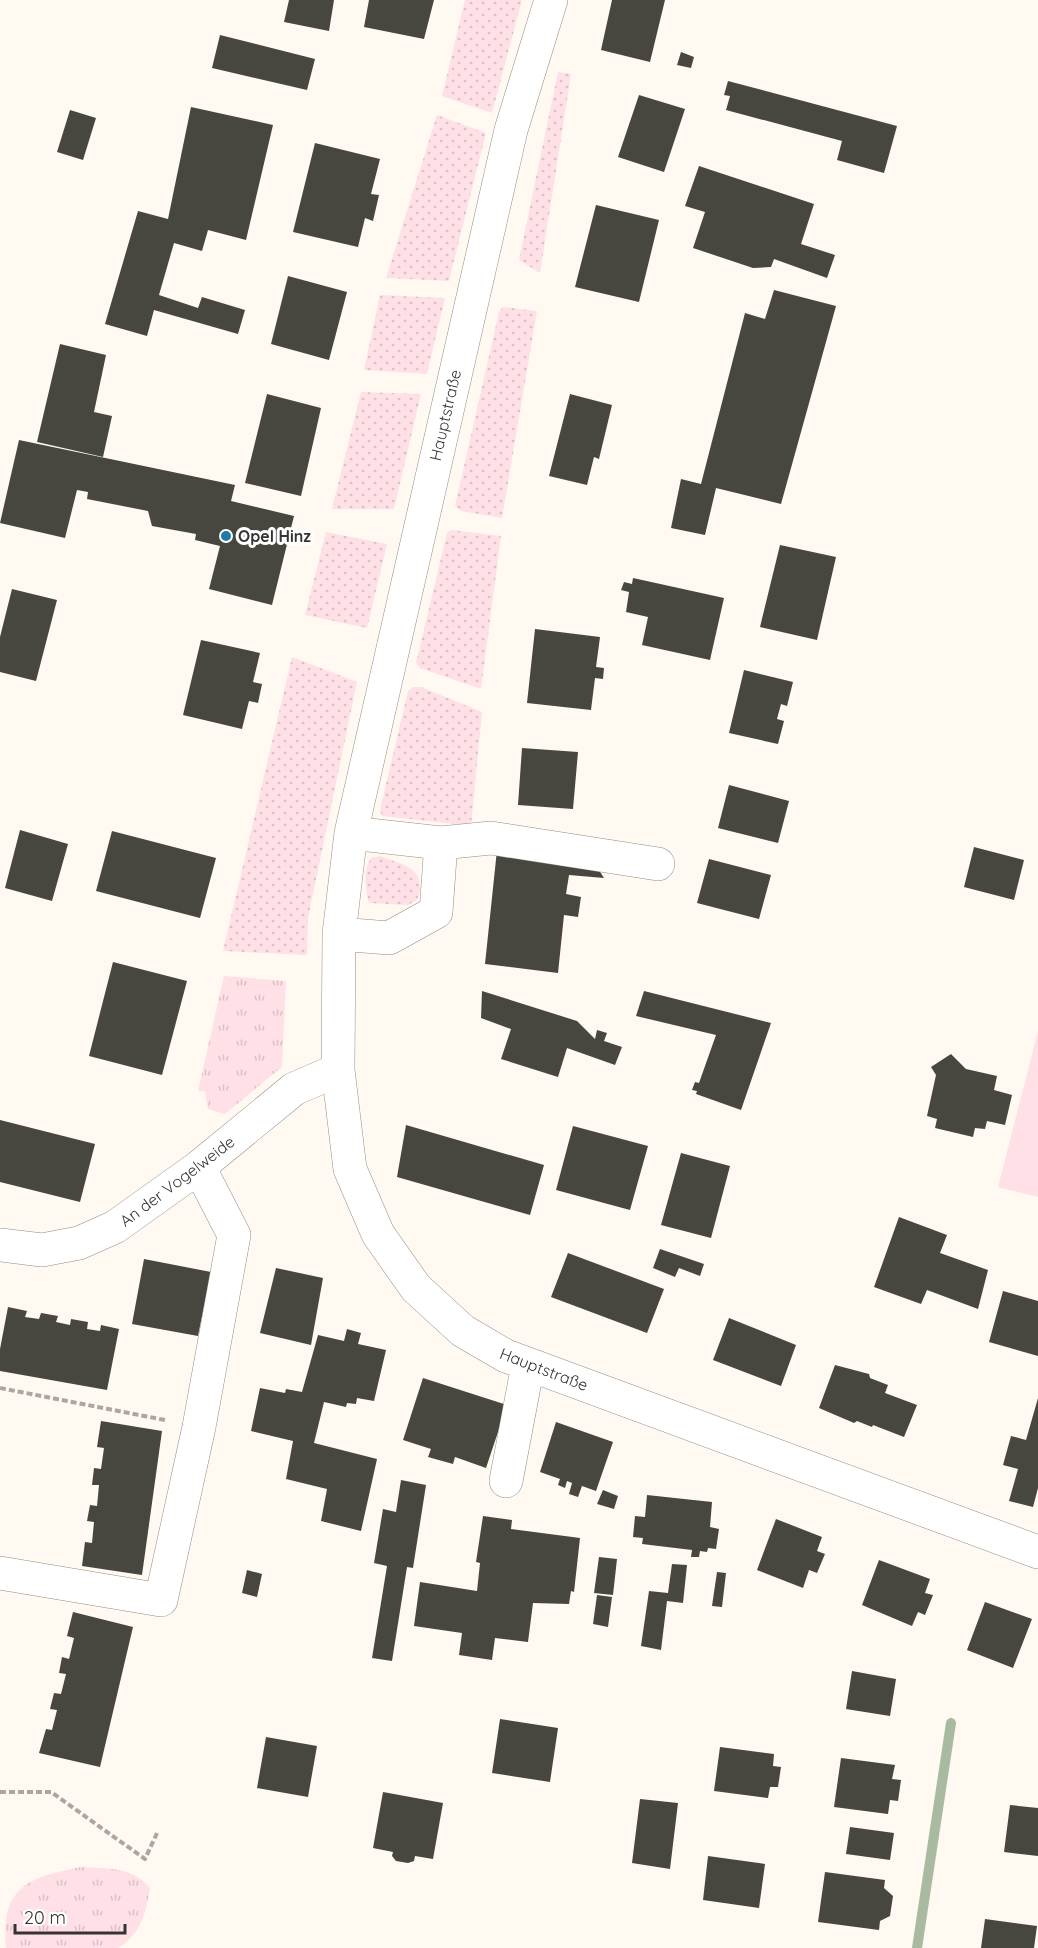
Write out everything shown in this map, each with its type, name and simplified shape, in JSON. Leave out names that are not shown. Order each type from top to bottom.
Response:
[{"type":"street","name":"Hauptstraße","points":[[551,0],[511,130],[351,833],[339,934],[338,1070],[350,1169],[378,1234],[416,1288],[462,1331],[506,1356],[1038,1552]]},
{"type":"street","points":[[351,833],[441,843],[491,838],[657,864]]},
{"type":"street","points":[[339,934],[389,938],[436,912],[441,843]]},
{"type":"street","name":"An der Vogelweide","points":[[0,1245],[42,1250],[80,1243],[115,1227],[199,1167],[294,1089],[338,1070]]},
{"type":"street","points":[[0,1573],[161,1600],[199,1427],[234,1235],[199,1167]]},
{"type":"street","points":[[506,1481],[528,1365]]},
{"type":"path","points":[[0,1388],[199,1427]]},
{"type":"path","points":[[0,1792],[51,1792],[145,1859],[158,1831]]},
{"type":"green space","points":[[465,0],[522,0],[492,113],[442,96]]},
{"type":"green space","points":[[558,72],[571,74],[540,273],[519,260]]},
{"type":"green space","points":[[437,115],[486,133],[449,281],[386,278]]},
{"type":"green space","points":[[380,295],[445,298],[427,374],[364,370]]},
{"type":"green space","points":[[503,307],[537,311],[502,518],[461,511],[455,506],[499,312]]},
{"type":"green space","points":[[361,392],[421,394],[394,509],[332,509]]},
{"type":"green space","points":[[451,530],[501,536],[481,689],[420,668],[416,663],[447,533]]},
{"type":"green space","points":[[326,532],[387,544],[367,628],[305,615]]},
{"type":"green space","points":[[292,657],[357,682],[308,918],[307,955],[223,951]]},
{"type":"green space","points":[[413,687],[421,687],[482,712],[471,826],[382,816],[380,810],[408,691]]},
{"type":"green space","points":[[380,856],[405,866],[417,875],[420,890],[417,900],[408,905],[369,903],[366,886],[368,863],[371,858]]},
{"type":"green space","points":[[224,976],[286,981],[282,1067],[225,1114],[208,1109],[205,1091],[198,1091]]},
{"type":"green space","points":[[1038,1031],[1038,1197],[998,1187]]},
{"type":"green space","points":[[81,1867],[127,1872],[150,1888],[141,1922],[132,1936],[118,1948],[6,1948],[5,1927],[8,1911],[22,1888],[47,1875]]},
{"type":"building","points":[[289,0],[334,0],[329,31],[284,22]]},
{"type":"building","points":[[369,0],[434,0],[424,39],[364,27]]},
{"type":"building","points":[[612,0],[665,0],[650,62],[601,50]]},
{"type":"building","points":[[220,35],[315,59],[307,90],[212,68]]},
{"type":"building","points":[[681,52],[694,57],[691,68],[677,65]]},
{"type":"building","points":[[728,81],[897,126],[884,173],[837,160],[842,141],[726,110],[730,96],[724,95]]},
{"type":"building","points":[[639,95],[685,109],[664,172],[618,157]]},
{"type":"building","points":[[191,107],[273,125],[246,240],[208,230],[202,251],[174,243],[159,295],[198,308],[202,297],[245,310],[238,334],[154,310],[147,336],[105,324],[138,211],[168,219]]},
{"type":"building","points":[[70,110],[96,118],[83,160],[57,152]]},
{"type":"building","points":[[315,143],[380,159],[371,194],[379,195],[373,221],[365,218],[358,247],[293,232]]},
{"type":"building","points":[[699,166],[814,204],[801,244],[835,255],[827,278],[774,259],[771,267],[753,268],[693,248],[705,212],[685,206]]},
{"type":"building","points":[[596,205],[659,220],[639,302],[575,287]]},
{"type":"building","points":[[288,276],[347,292],[329,360],[271,344]]},
{"type":"building","points":[[774,290],[836,306],[781,504],[716,488],[705,535],[671,528],[681,479],[701,484],[745,313],[765,319]]},
{"type":"building","points":[[60,344],[106,355],[94,412],[112,416],[103,457],[37,442]]},
{"type":"building","points":[[267,394],[321,408],[301,496],[245,483]]},
{"type":"building","points":[[570,394],[612,405],[599,459],[594,457],[587,485],[549,476]]},
{"type":"building","points":[[19,440],[235,485],[231,501],[294,516],[272,605],[209,589],[220,546],[195,540],[196,534],[152,526],[148,511],[87,499],[88,492],[77,490],[65,538],[0,523]]},
{"type":"building","points":[[780,545],[836,557],[817,640],[760,627]]},
{"type":"building","points":[[633,578],[724,598],[710,660],[642,645],[648,617],[626,612],[629,592],[621,590],[624,582],[632,584]]},
{"type":"building","points":[[12,589],[57,600],[36,681],[0,672],[0,637]]},
{"type":"building","points":[[535,629],[600,637],[596,667],[604,668],[603,679],[595,678],[591,710],[527,703]]},
{"type":"building","points":[[201,640],[260,653],[253,682],[262,684],[258,703],[249,701],[242,729],[183,715]]},
{"type":"building","points":[[744,670],[793,682],[787,706],[781,704],[777,719],[784,721],[778,744],[729,733]]},
{"type":"building","points":[[522,748],[578,752],[573,809],[518,805]]},
{"type":"building","points":[[729,785],[789,801],[778,843],[718,828]]},
{"type":"building","points":[[20,830],[68,844],[52,901],[5,888]]},
{"type":"building","points":[[112,831],[216,858],[200,918],[96,891]]},
{"type":"building","points":[[974,847],[1024,860],[1014,900],[964,887]]},
{"type":"building","points":[[497,850],[592,859],[604,878],[569,875],[566,894],[581,897],[578,917],[564,915],[558,973],[485,964]]},
{"type":"building","points":[[709,859],[771,875],[759,919],[697,903]]},
{"type":"building","points":[[113,962],[187,981],[162,1075],[89,1056]]},
{"type":"building","points":[[482,991],[577,1021],[595,1039],[597,1030],[607,1033],[604,1041],[622,1047],[615,1065],[567,1048],[558,1077],[501,1059],[511,1029],[481,1018]]},
{"type":"building","points":[[644,991],[771,1023],[741,1110],[696,1094],[697,1091],[692,1090],[695,1082],[699,1083],[716,1035],[636,1016]]},
{"type":"building","points":[[951,1054],[966,1069],[997,1076],[994,1090],[1012,1095],[1005,1125],[987,1121],[985,1129],[975,1128],[973,1137],[935,1128],[937,1119],[927,1116],[936,1075],[931,1067]]},
{"type":"building","points":[[0,1120],[95,1144],[80,1202],[0,1182]]},
{"type":"building","points":[[406,1125],[544,1165],[530,1215],[397,1177]]},
{"type":"building","points":[[573,1126],[648,1146],[630,1210],[556,1190]]},
{"type":"building","points":[[681,1153],[730,1166],[711,1238],[661,1225]]},
{"type":"building","points":[[899,1217],[947,1235],[940,1253],[988,1270],[978,1309],[927,1290],[921,1304],[874,1287]]},
{"type":"building","points":[[660,1249],[704,1264],[700,1276],[679,1268],[675,1277],[653,1268]]},
{"type":"building","points":[[568,1253],[664,1289],[647,1333],[551,1297]]},
{"type":"building","points":[[144,1259],[211,1272],[198,1336],[132,1324]]},
{"type":"building","points":[[276,1268],[323,1278],[311,1345],[260,1333]]},
{"type":"building","points":[[1003,1291],[1038,1301],[1038,1356],[989,1342]]},
{"type":"building","points":[[8,1307],[27,1311],[25,1317],[39,1319],[41,1313],[58,1316],[56,1322],[70,1325],[71,1319],[88,1322],[87,1329],[100,1331],[101,1325],[119,1329],[107,1390],[0,1371],[0,1349]]},
{"type":"building","points":[[729,1318],[796,1345],[781,1386],[713,1360]]},
{"type":"building","points":[[347,1329],[361,1333],[358,1344],[386,1350],[374,1401],[357,1398],[356,1404],[347,1403],[346,1407],[324,1402],[314,1443],[377,1459],[361,1531],[321,1521],[327,1489],[286,1479],[293,1441],[251,1431],[260,1388],[285,1393],[286,1389],[302,1392],[318,1335],[344,1341]]},
{"type":"building","points":[[835,1365],[869,1374],[870,1378],[888,1385],[885,1393],[917,1405],[904,1437],[873,1425],[872,1427],[857,1421],[854,1423],[819,1408]]},
{"type":"building","points":[[423,1378],[507,1405],[486,1468],[455,1457],[453,1464],[428,1457],[431,1449],[403,1440]]},
{"type":"building","points":[[1038,1398],[1038,1488],[1033,1507],[1009,1501],[1018,1469],[1003,1465],[1011,1436],[1026,1440]]},
{"type":"building","points":[[101,1421],[162,1431],[142,1575],[82,1566],[85,1542],[92,1543],[94,1522],[87,1521],[90,1505],[97,1506],[99,1485],[92,1485],[94,1468],[101,1469],[104,1448],[97,1447]]},
{"type":"building","points":[[556,1422],[613,1442],[596,1491],[582,1486],[578,1497],[569,1494],[572,1483],[567,1481],[565,1488],[558,1485],[560,1479],[540,1472]]},
{"type":"building","points":[[401,1480],[426,1485],[413,1568],[407,1567],[392,1661],[372,1658],[387,1566],[374,1563],[383,1509],[396,1512]]},
{"type":"building","points":[[603,1490],[618,1496],[614,1509],[597,1504]]},
{"type":"building","points":[[647,1495],[712,1502],[710,1527],[719,1529],[716,1549],[708,1548],[707,1552],[700,1551],[699,1557],[691,1557],[692,1550],[642,1544],[643,1538],[633,1537],[635,1516],[645,1517]]},
{"type":"building","points":[[483,1516],[512,1520],[511,1529],[580,1538],[574,1592],[571,1591],[569,1604],[533,1603],[528,1642],[495,1638],[492,1660],[459,1655],[462,1633],[414,1626],[420,1582],[477,1591],[480,1563],[476,1562]]},
{"type":"building","points":[[776,1519],[822,1537],[817,1551],[825,1554],[817,1573],[809,1570],[803,1588],[757,1570]]},
{"type":"building","points":[[599,1557],[617,1559],[613,1595],[594,1593]]},
{"type":"building","points":[[879,1560],[930,1579],[925,1593],[933,1595],[925,1615],[918,1612],[912,1626],[862,1605]]},
{"type":"building","points":[[672,1564],[687,1565],[683,1603],[667,1601],[661,1650],[641,1646],[649,1591],[668,1593]]},
{"type":"building","points":[[247,1570],[262,1574],[257,1597],[242,1593]]},
{"type":"building","points":[[717,1572],[726,1573],[722,1607],[712,1606]]},
{"type":"building","points":[[597,1595],[612,1597],[608,1627],[593,1624]]},
{"type":"building","points":[[985,1602],[1032,1619],[1013,1668],[967,1650]]},
{"type":"building","points":[[73,1612],[133,1627],[100,1767],[39,1753],[46,1729],[52,1730],[57,1710],[50,1709],[54,1693],[61,1694],[66,1674],[59,1673],[62,1657],[69,1659],[74,1638],[67,1636]]},
{"type":"building","points":[[852,1671],[896,1679],[890,1716],[846,1709]]},
{"type":"building","points":[[500,1719],[558,1728],[550,1782],[492,1773]]},
{"type":"building","points":[[266,1737],[317,1746],[308,1797],[257,1788]]},
{"type":"building","points":[[720,1747],[774,1754],[773,1766],[781,1767],[778,1787],[770,1787],[768,1798],[714,1791]]},
{"type":"building","points":[[841,1758],[895,1765],[892,1779],[901,1780],[898,1801],[890,1800],[888,1814],[834,1807]]},
{"type":"building","points":[[383,1792],[443,1803],[433,1859],[415,1856],[414,1861],[408,1863],[396,1861],[392,1856],[393,1852],[373,1848]]},
{"type":"building","points":[[640,1799],[678,1803],[670,1869],[632,1863]]},
{"type":"building","points":[[1010,1805],[1038,1808],[1038,1856],[1004,1852]]},
{"type":"building","points":[[850,1827],[894,1833],[890,1860],[846,1854]]},
{"type":"building","points":[[708,1856],[765,1864],[759,1908],[703,1900]]},
{"type":"building","points":[[825,1872],[885,1880],[884,1888],[893,1896],[890,1916],[880,1921],[879,1930],[818,1922]]},
{"type":"building","points":[[985,1919],[1037,1926],[1034,1948],[981,1948]]},
{"type":"waterway","points":[[917,1948],[951,1723]]},
{"type":"place","name":"Opel Hinz","points":[[226,536]]}]
